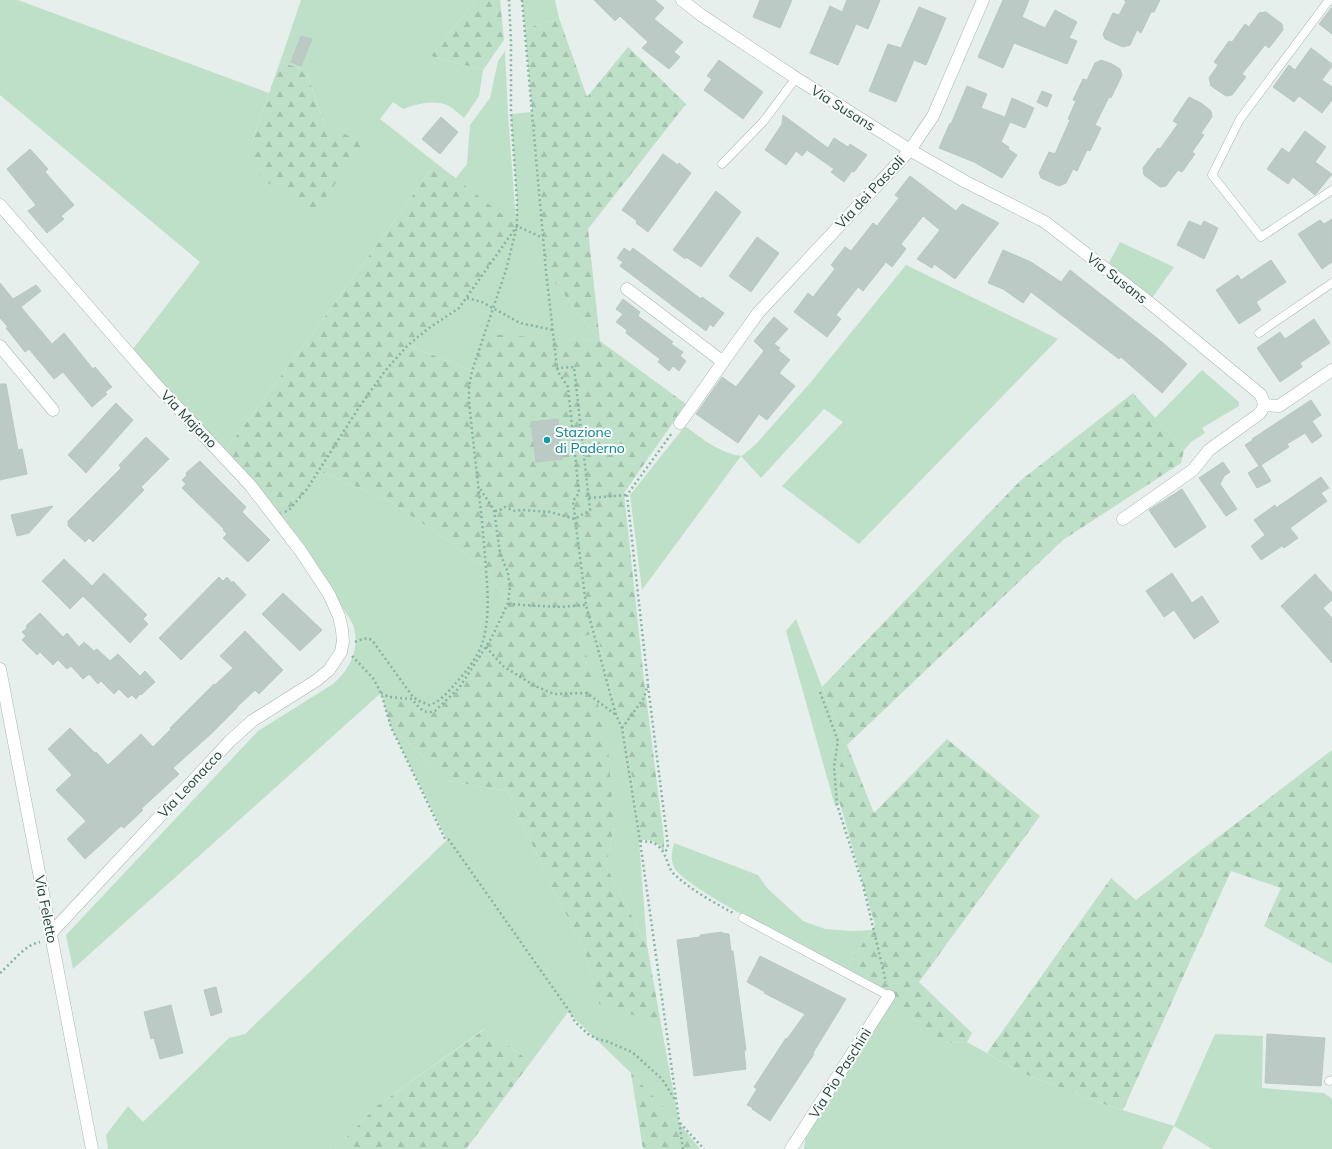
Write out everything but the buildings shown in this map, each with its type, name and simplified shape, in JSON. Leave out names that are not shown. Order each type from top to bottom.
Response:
[{"type":"street","name":"Via Susans","points":[[682,0],[701,15],[796,78],[910,150],[966,182],[1045,222],[1150,303],[1260,394],[1264,405]]},
{"type":"street","name":"Via dei Pascoli","points":[[680,423],[758,313],[828,236],[910,150],[934,116],[983,0]]},
{"type":"street","name":"Via Majano","points":[[0,205],[152,380],[223,454],[276,518],[304,556],[329,594],[339,616],[343,641],[342,652]]},
{"type":"street","points":[[627,289],[723,362]]},
{"type":"street","points":[[0,346],[53,410]]},
{"type":"street","points":[[1123,519],[1193,470],[1209,450],[1259,414],[1264,405],[1279,406],[1332,370]]},
{"type":"street","name":"Via Leonacco","points":[[47,937],[230,741],[252,721],[317,680],[329,670],[342,652]]},
{"type":"street","name":"Via Feletto","points":[[0,669],[47,937],[92,1149]]},
{"type":"street","name":"Via Pio Paschini","points":[[791,1149],[889,996]]},
{"type":"lane","points":[[1329,0],[1240,119],[1212,175],[1261,237],[1332,190]]},
{"type":"lane","name":"Via Susans","points":[[722,164],[763,122],[796,78]]},
{"type":"lane","points":[[1259,333],[1332,283]]},
{"type":"lane","points":[[743,918],[889,996]]},
{"type":"path","points":[[364,638],[368,638],[376,644],[414,697],[429,705],[439,699],[457,682],[478,653],[482,643],[486,621],[487,580],[479,487],[469,401],[469,386],[472,371],[506,270],[517,226],[517,201],[511,114],[511,42],[509,0]]},
{"type":"path","points":[[522,0],[543,238],[557,368],[568,387],[579,493],[572,501],[586,605],[616,715],[622,728],[640,842],[683,1149]]},
{"type":"path","points":[[517,226],[543,238]]},
{"type":"path","points":[[276,518],[290,509],[307,489],[358,409],[385,371],[408,345],[429,328],[459,308],[517,226]]},
{"type":"path","points":[[467,298],[482,302],[520,324],[553,330]]},
{"type":"path","points":[[557,368],[574,367],[589,498],[590,510],[574,519]]},
{"type":"path","points":[[665,854],[668,845],[627,495],[680,423]]},
{"type":"path","points":[[381,692],[389,697],[412,699],[424,712],[435,710],[459,688],[491,639],[508,604],[510,587],[508,573],[500,552],[495,511],[479,487]]},
{"type":"path","points":[[589,498],[627,495]]},
{"type":"path","points":[[495,511],[505,507],[515,511],[550,512],[574,519]]},
{"type":"path","points":[[508,604],[558,607],[586,605]]},
{"type":"path","points":[[486,647],[503,666],[535,686],[554,694],[586,694],[616,715]]},
{"type":"path","points":[[353,657],[373,678],[381,692],[391,727],[445,839],[449,840],[576,1022],[588,1034],[597,1040],[606,1041],[632,1052],[662,1079],[677,1103]]},
{"type":"path","points":[[622,728],[644,698],[648,684]]},
{"type":"path","points":[[439,699],[459,688]]},
{"type":"path","points":[[820,692],[838,741],[834,766],[837,805],[863,885],[889,996]]},
{"type":"path","points":[[640,842],[652,842],[665,854],[673,873],[695,890],[743,918]]},
{"type":"path","points":[[0,973],[31,945],[47,937]]},
{"type":"path","points":[[680,1123],[704,1149]]},
{"type":"green space","points":[[0,0],[18,0],[269,93],[249,150],[324,124],[306,70],[280,62],[301,0],[476,0],[431,56],[483,70],[479,96],[464,118],[451,107],[444,104],[426,103],[403,109],[393,102],[380,119],[436,163],[223,454],[129,354],[200,262],[0,95]]},
{"type":"green space","points":[[476,0],[500,0],[504,40],[483,70],[431,56]]},
{"type":"green space","points":[[522,0],[555,0],[559,18],[525,29]]},
{"type":"green space","points":[[559,18],[587,97],[628,47],[686,104],[588,229],[600,341],[546,271],[525,29]]},
{"type":"green space","points":[[505,51],[516,220],[517,201],[511,114],[532,112],[546,271],[600,341],[554,339],[476,358],[472,371],[408,345],[429,328],[459,308],[516,227],[455,179],[467,164],[470,125],[490,98],[498,61]]},
{"type":"green space","points":[[280,62],[306,70],[324,124],[363,143],[315,213],[262,179],[249,150]]},
{"type":"green space","points":[[436,163],[517,226],[459,308],[429,328],[408,345],[472,371],[484,334],[600,341],[686,404],[624,493],[644,680],[664,839],[664,851],[654,842],[649,840],[641,840],[625,730],[606,674],[597,632],[582,637],[608,746],[614,827],[606,866],[647,945],[661,1024],[599,1004],[584,948],[555,893],[507,791],[449,781],[391,727],[381,693],[389,697],[412,699],[424,711],[435,711],[459,688],[491,639],[508,603],[488,570],[446,539],[386,499],[319,471],[296,503],[277,518],[223,454]]},
{"type":"green space","points":[[1120,242],[1174,267],[1152,298],[1109,263]]},
{"type":"green space","points":[[906,265],[1058,339],[859,544],[782,486],[843,422],[824,409],[761,478],[741,456],[642,590],[630,495],[685,426],[719,449],[742,456],[756,444],[810,383]]},
{"type":"green space","points":[[1202,370],[1239,402],[1239,406],[1202,428],[1205,433],[1191,442],[1184,450],[1155,418]]},
{"type":"green space","points":[[1133,393],[1184,450],[1181,463],[1063,540],[847,745],[822,687],[1021,480]]},
{"type":"green space","points":[[319,471],[386,499],[446,539],[488,570],[508,603],[491,639],[459,688],[435,711],[424,711],[412,699],[389,697],[381,693],[73,969],[66,935],[258,731],[333,684],[349,665],[355,650],[356,642],[353,625],[322,578],[277,518],[299,500]]},
{"type":"green space","points":[[796,619],[822,687],[847,745],[839,768],[840,804],[835,806],[786,631]]},
{"type":"green space","points":[[597,632],[606,674],[625,730],[641,840],[639,840],[647,945],[606,866],[614,827],[582,637]]},
{"type":"green space","points":[[391,727],[449,781],[507,791],[555,893],[584,948],[599,1003],[661,1024],[679,1123],[631,1073],[568,1012],[531,1062],[484,1029],[377,1106],[335,1149],[108,1149],[106,1135],[128,1106],[143,1122],[229,1038],[245,1034],[447,840]]},
{"type":"green space","points":[[947,739],[1040,816],[919,982],[972,1033],[967,1042],[946,1043],[846,969],[875,925],[840,804],[839,768],[847,745],[874,813]]},
{"type":"green space","points":[[1332,750],[1332,964],[1264,926],[1281,888],[1231,871],[1123,1110],[1097,1102],[1022,1073],[987,1053],[1111,878],[1136,900]]},
{"type":"green space","points":[[674,843],[758,875],[767,888],[803,921],[825,929],[852,931],[872,930],[846,969],[753,921],[701,890],[683,877],[674,867],[672,861]]},
{"type":"green space","points":[[892,1002],[946,1043],[967,1042],[1022,1073],[1097,1102],[1174,1126],[1162,1149],[804,1149],[806,1134]]},
{"type":"green space","points":[[485,1029],[531,1062],[466,1149],[335,1149],[377,1106]]},
{"type":"green space","points":[[1215,1034],[1263,1036],[1262,1088],[1324,1093],[1332,1099],[1332,1149],[1212,1149],[1174,1126]]},
{"type":"green space","points":[[631,1073],[679,1123],[700,1149],[643,1149]]},
{"type":"place","name":"Stazione di Paderno","points":[[547,440]]}]
